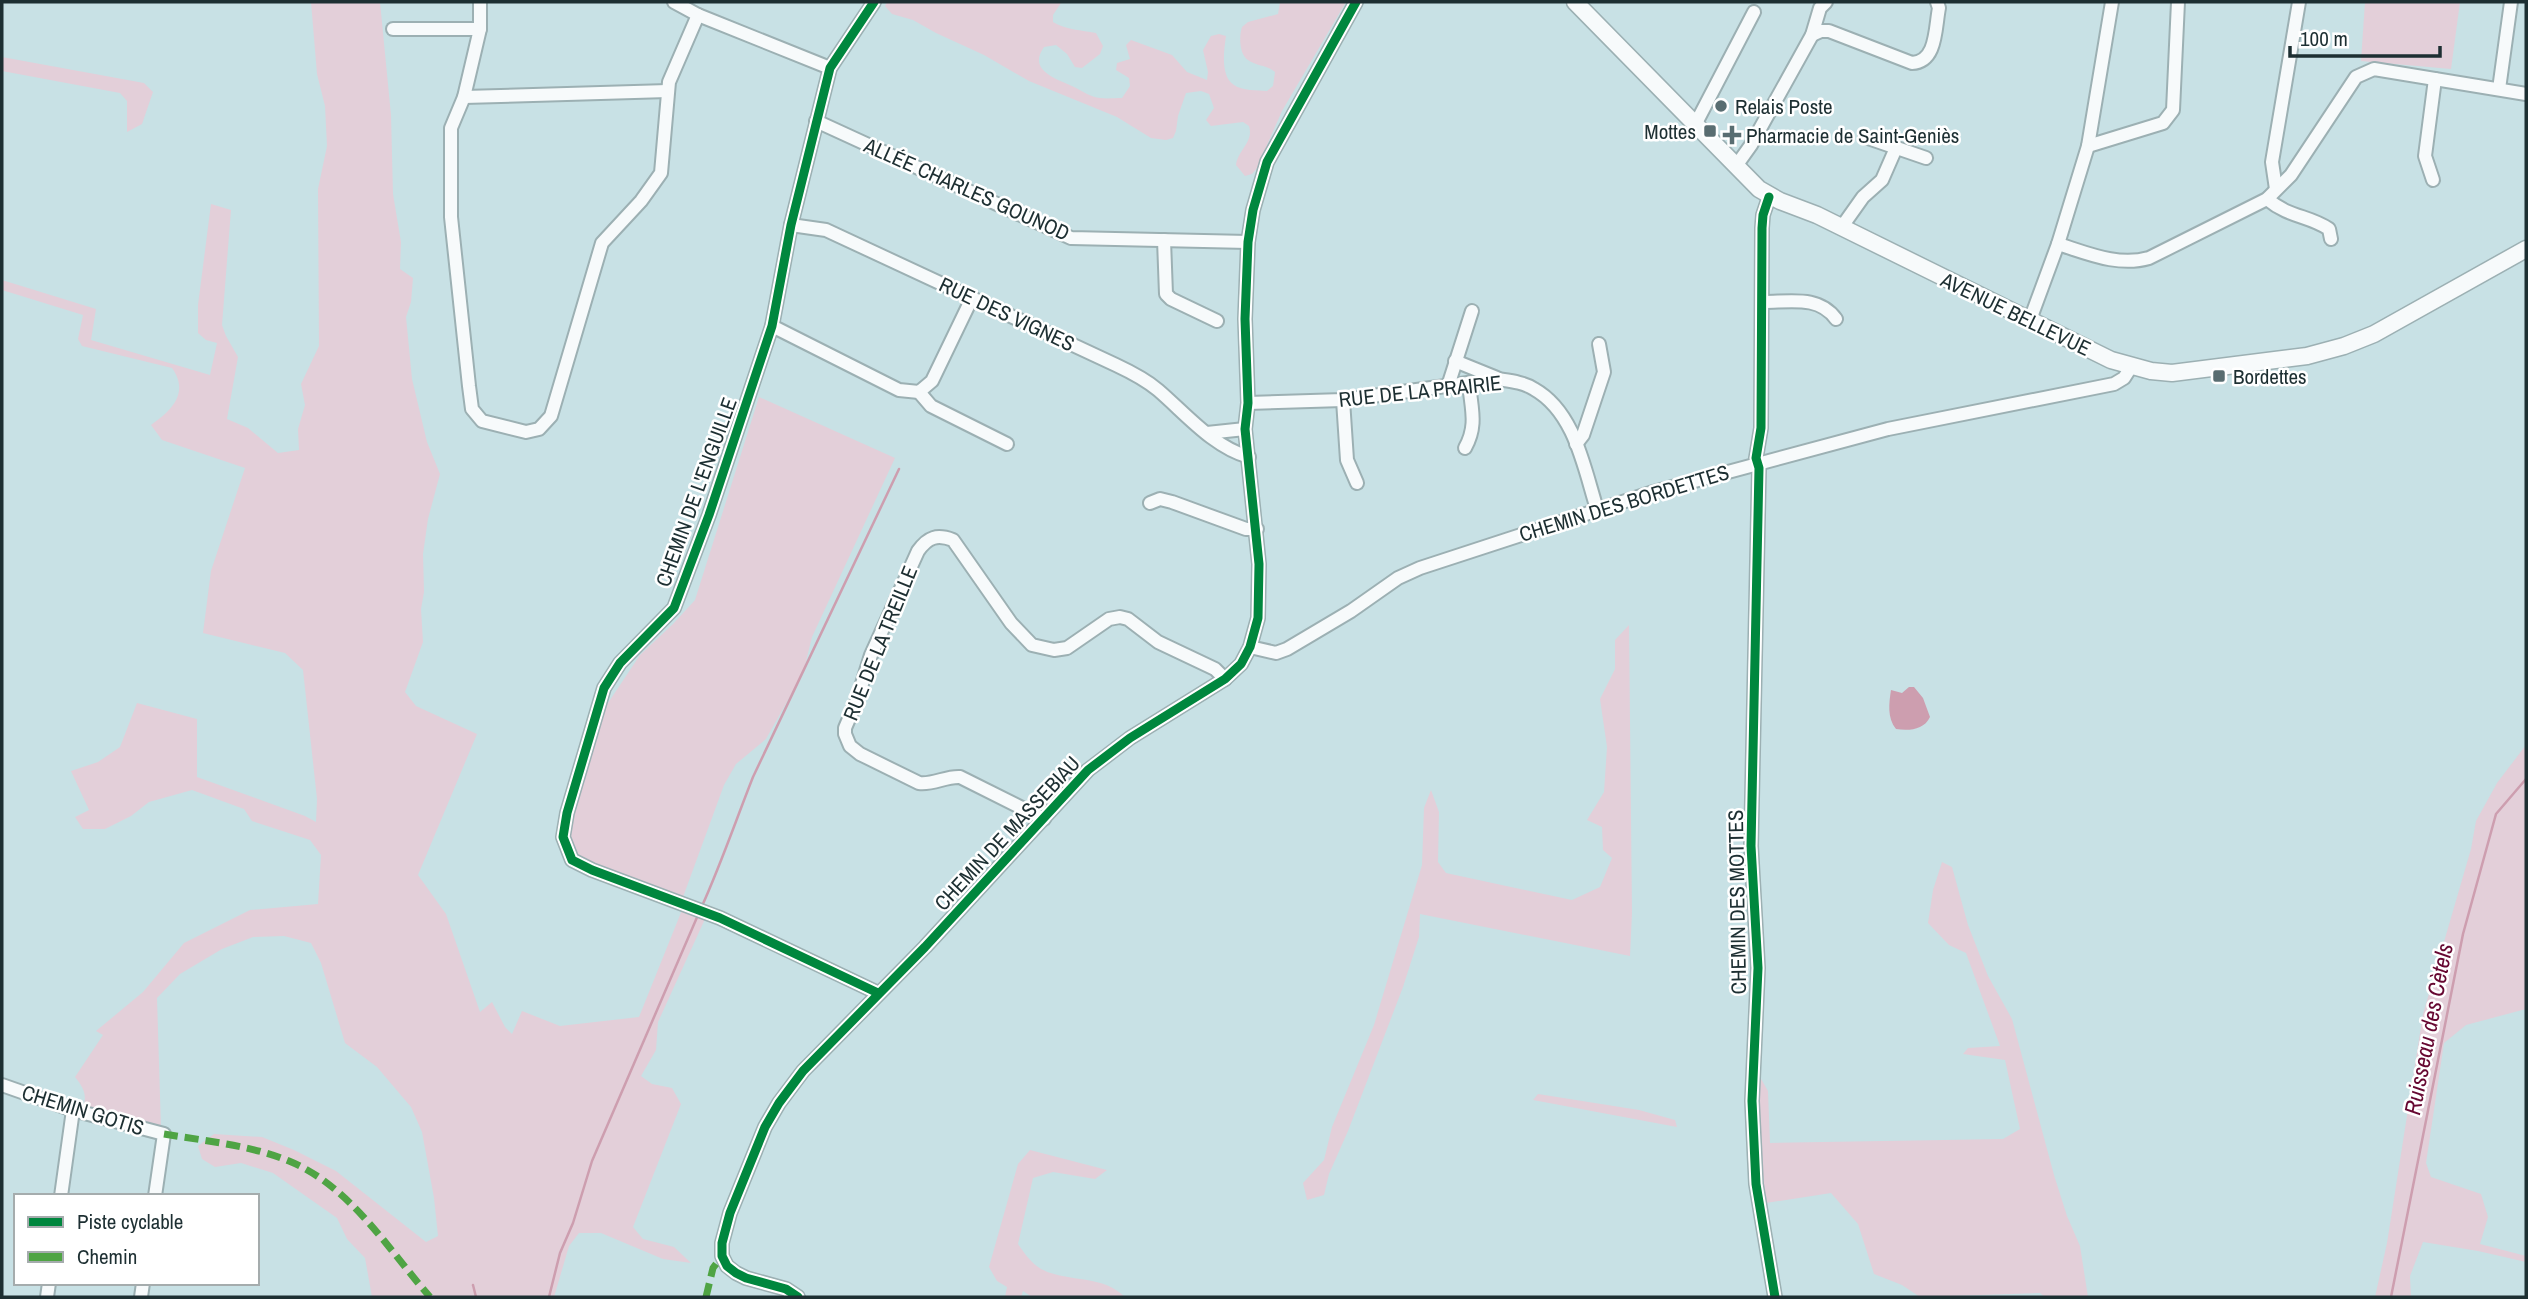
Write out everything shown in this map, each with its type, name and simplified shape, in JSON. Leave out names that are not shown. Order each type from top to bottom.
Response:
[{"type":"main road","name":"AVENUE BELLEVUE","points":[[1575,2],[1769,197],[1804,209],[2125,365],[2172,373],[2326,352],[2374,334],[2526,249]]},
{"type":"street","points":[[480,2],[480,29],[464,97],[451,128],[451,218],[472,409],[482,421],[526,432],[539,429],[551,416],[602,243],[641,201],[661,173],[669,82],[698,15]]},
{"type":"street","points":[[674,2],[698,15],[830,68]]},
{"type":"street","name":"CHEMIN DE L'ENGUILLE","points":[[874,2],[830,68],[791,225],[772,326],[709,515],[674,608],[620,663],[604,688],[567,813],[563,837],[572,860],[592,870],[731,923],[878,993]]},
{"type":"street","name":"CHEMIN DE MASSEBIAU","points":[[798,1297],[786,1289],[736,1273],[727,1266],[722,1256],[722,1243],[730,1213],[765,1126],[803,1071],[925,947],[1044,820],[1072,786],[1106,754],[1225,679],[1241,664],[1250,648],[1258,618],[1259,564],[1245,429],[1248,403],[1245,319],[1248,242],[1256,198],[1268,162],[1356,2]]},
{"type":"street","points":[[1736,166],[1751,145],[1812,35],[1819,8],[1826,2]]},
{"type":"street","points":[[1812,35],[1829,31],[1912,63],[1921,63],[1928,58],[1931,50],[1939,8],[1937,2]]},
{"type":"street","points":[[2030,320],[2088,146],[2112,2]]},
{"type":"street","points":[[2088,146],[2162,123],[2173,110],[2178,2]]},
{"type":"street","points":[[2299,2],[2272,162],[2272,194],[2288,214],[2329,229],[2331,239]]},
{"type":"street","points":[[2499,89],[2511,2]]},
{"type":"street","points":[[1695,125],[1754,12]]},
{"type":"street","points":[[393,29],[480,29]]},
{"type":"street","points":[[2057,244],[2107,259],[2137,262],[2272,194],[2291,175],[2356,77],[2374,69],[2526,93]]},
{"type":"street","points":[[2433,180],[2425,156],[2435,79]]},
{"type":"street","points":[[464,97],[668,92]]},
{"type":"street","name":"ALLÉE CHARLES GOUNOD","points":[[816,121],[1071,238],[1248,242]]},
{"type":"street","points":[[1865,137],[1926,158]]},
{"type":"street","points":[[1842,228],[1863,197],[1882,180],[1896,148]]},
{"type":"street","name":"CHEMIN DES MOTTES","points":[[1769,197],[1762,228],[1761,428],[1756,458],[1764,461],[1751,846],[1758,968],[1752,1114],[1756,1184],[1775,1297]]},
{"type":"street","name":"RUE DES VIGNES","points":[[791,225],[826,230],[1141,377],[1207,433],[1229,448],[1249,457]]},
{"type":"street","points":[[1164,240],[1166,294],[1217,321]]},
{"type":"street","points":[[919,393],[932,382],[972,298]]},
{"type":"street","points":[[1763,302],[1815,302],[1828,308],[1836,319]]},
{"type":"street","points":[[1448,386],[1472,312]]},
{"type":"street","points":[[772,326],[899,390],[919,393],[931,407],[1007,444]]},
{"type":"street","points":[[1576,444],[1583,435],[1604,372],[1599,344]]},
{"type":"street","points":[[1455,361],[1497,379]]},
{"type":"street","name":"CHEMIN DES BORDETTES","points":[[1250,648],[1276,653],[1287,649],[1351,611],[1398,578],[1420,568],[1597,509],[1888,429],[2114,384],[2124,378],[2125,365]]},
{"type":"street","name":"RUE DE LA PRAIRIE","points":[[1248,403],[1343,400],[1497,379],[1520,383],[1534,388],[1560,410],[1576,444],[1597,509]]},
{"type":"street","points":[[1465,448],[1474,425],[1469,383]]},
{"type":"street","points":[[1343,400],[1347,460],[1357,483]]},
{"type":"street","points":[[1207,433],[1245,429]]},
{"type":"street","points":[[1150,503],[1160,499],[1246,529],[1257,530]]},
{"type":"street","name":"RUE DE LA TREILLE","points":[[1044,820],[960,777],[927,784],[912,780],[860,754],[847,741],[845,728],[871,655],[918,551],[929,539],[936,536],[953,540],[1011,622],[1032,645],[1054,650],[1067,648],[1109,619],[1120,617],[1128,619],[1157,642],[1215,669],[1225,679]]},
{"type":"street","name":"CHEMIN GOTIS","points":[[2,1085],[74,1110],[164,1134],[155,1194]]},
{"type":"street","points":[[61,1194],[74,1110]]},
{"type":"shaded area","points":[[311,2],[380,2],[391,115],[393,194],[401,242],[400,269],[413,278],[411,302],[406,317],[412,379],[427,442],[440,474],[428,519],[423,554],[423,642],[405,692],[416,706],[477,734],[418,875],[446,914],[480,1012],[492,1002],[505,1027],[512,1034],[522,1011],[560,1026],[639,1017],[682,910],[705,919],[658,1022],[656,1050],[641,1076],[652,1084],[672,1088],[681,1104],[633,1227],[643,1239],[674,1247],[691,1263],[663,1259],[601,1233],[579,1233],[569,1246],[554,1297],[372,1297],[365,1258],[347,1239],[337,1218],[273,1173],[241,1163],[215,1167],[202,1159],[198,1146],[214,1134],[262,1137],[336,1171],[426,1242],[438,1236],[422,1132],[411,1107],[377,1067],[345,1043],[321,963],[311,943],[284,936],[253,937],[222,949],[180,974],[157,998],[161,1129],[82,1110],[84,1092],[75,1077],[103,1035],[96,1031],[143,992],[184,943],[250,910],[318,904],[321,855],[310,840],[252,821],[244,809],[192,790],[149,802],[131,816],[105,829],[83,829],[75,817],[89,810],[71,771],[98,762],[120,747],[137,703],[197,719],[197,777],[316,822],[317,799],[303,670],[285,653],[203,633],[211,571],[245,468],[162,440],[151,425],[165,414],[179,393],[177,377],[172,368],[82,346],[78,339],[83,315],[2,290],[2,280],[96,309],[91,340],[210,375],[217,343],[206,340],[198,333],[198,305],[211,204],[231,210],[222,325],[238,357],[227,419],[248,428],[278,453],[299,450],[298,429],[305,405],[301,384],[319,346],[318,189],[327,146],[325,106],[317,74]]},
{"type":"shaded area","points":[[887,2],[1077,2],[1061,3],[1053,15],[1053,22],[1096,33],[1103,46],[1100,54],[1082,68],[1075,67],[1067,54],[1056,45],[1044,47],[1039,62],[1046,73],[1093,96],[1122,98],[1130,86],[1129,78],[1116,70],[1117,63],[1130,59],[1126,45],[1131,40],[1172,55],[1187,72],[1207,80],[1203,50],[1211,36],[1219,34],[1226,36],[1224,62],[1230,81],[1241,88],[1267,91],[1273,86],[1275,72],[1245,57],[1240,45],[1242,27],[1248,22],[1278,14],[1280,2],[1346,2],[1282,111],[1257,168],[1252,174],[1245,176],[1236,165],[1248,141],[1249,126],[1243,122],[1211,126],[1206,120],[1214,108],[1209,94],[1201,91],[1186,93],[1173,138],[1151,138],[1117,117],[1029,81],[913,20],[892,14],[885,6]]},
{"type":"shaded area","points":[[2365,2],[2460,2],[2451,69],[2361,61]]},
{"type":"shaded area","points":[[2,57],[144,83],[153,92],[142,124],[127,132],[127,101],[120,93],[2,71]]},
{"type":"shaded area","points":[[759,397],[895,458],[812,637],[803,673],[766,739],[736,764],[724,785],[683,897],[587,863],[573,849],[566,835],[606,706],[640,655],[695,600]]},
{"type":"shaded area","points":[[1629,625],[1632,913],[1630,956],[1420,914],[1419,937],[1403,987],[1329,1174],[1324,1195],[1307,1200],[1303,1183],[1324,1160],[1332,1127],[1374,1025],[1422,865],[1424,808],[1431,790],[1439,812],[1438,862],[1446,873],[1572,900],[1600,887],[1612,858],[1603,850],[1602,827],[1587,820],[1604,792],[1607,747],[1600,699],[1615,669],[1615,640]]},
{"type":"shaded area","points":[[1909,687],[1914,687],[1923,698],[1930,717],[1924,725],[1916,729],[1896,729],[1890,715],[1891,690],[1902,693]]},
{"type":"shaded area","points":[[2526,745],[2526,1009],[2466,1025],[2444,1043],[2426,1163],[2431,1177],[2481,1194],[2488,1217],[2480,1244],[2526,1256],[2526,1262],[2423,1242],[2410,1276],[2411,1297],[2375,1297],[2387,1243],[2423,1014],[2471,849],[2476,821],[2497,783]]},
{"type":"shaded area","points":[[1942,862],[1952,867],[1968,925],[1988,976],[2012,1019],[2054,1175],[2080,1246],[2088,1297],[2045,1297],[2040,1293],[1920,1297],[1902,1285],[1874,1274],[1858,1224],[1831,1193],[1766,1203],[1759,1144],[1760,1077],[1768,1091],[1770,1143],[2003,1139],[2020,1129],[2005,1060],[1963,1054],[1968,1048],[2000,1046],[1966,953],[1949,945],[1928,923],[1933,890]]},
{"type":"shaded area","points":[[1538,1094],[1639,1110],[1675,1120],[1677,1127],[1533,1100]]},
{"type":"shaded area","points":[[1030,1150],[1107,1170],[1095,1179],[1053,1172],[1033,1178],[1018,1244],[1041,1269],[1106,1285],[1125,1297],[1032,1297],[1023,1291],[1021,1297],[1005,1297],[1007,1287],[997,1281],[989,1267],[1018,1164]]},
{"type":"waterway","points":[[702,906],[753,777],[899,469]]},
{"type":"waterway","name":"Ruisseau des Cètels","points":[[2391,1297],[2463,934],[2496,814],[2526,779]]},
{"type":"waterway","points":[[549,1297],[560,1253],[573,1223],[592,1161],[698,915]]},
{"type":"waterway","points":[[473,1285],[476,1297]]},
{"type":"marked path","points":[[164,1134],[259,1151],[311,1172],[331,1186],[367,1220],[430,1297]]},
{"type":"marked path","points":[[706,1297],[713,1268],[722,1256]]},
{"type":"cycle path","points":[[874,2],[830,68],[791,225],[772,326],[709,515],[674,608],[620,663],[604,688],[567,813],[563,837],[572,860],[592,870],[720,918],[878,993]]},
{"type":"cycle path","points":[[798,1297],[786,1289],[736,1273],[727,1266],[722,1256],[722,1243],[730,1213],[765,1127],[779,1103],[803,1071],[925,947],[1088,770],[1130,738],[1225,679],[1241,664],[1250,647],[1258,618],[1259,564],[1245,429],[1248,403],[1245,319],[1248,242],[1253,210],[1267,162],[1356,2]]},
{"type":"cycle path","points":[[1769,197],[1762,228],[1761,428],[1756,458],[1759,468],[1751,846],[1758,968],[1752,1101],[1756,1184],[1775,1297]]},
{"type":"place","name":"Relais Poste","points":[[1721,106]]},
{"type":"place","name":"Mottes","points":[[1710,131]]},
{"type":"place","name":"Pharmacie de Saint-Geniès","points":[[1732,135]]},
{"type":"place","name":"Bordettes","points":[[2219,376]]}]
